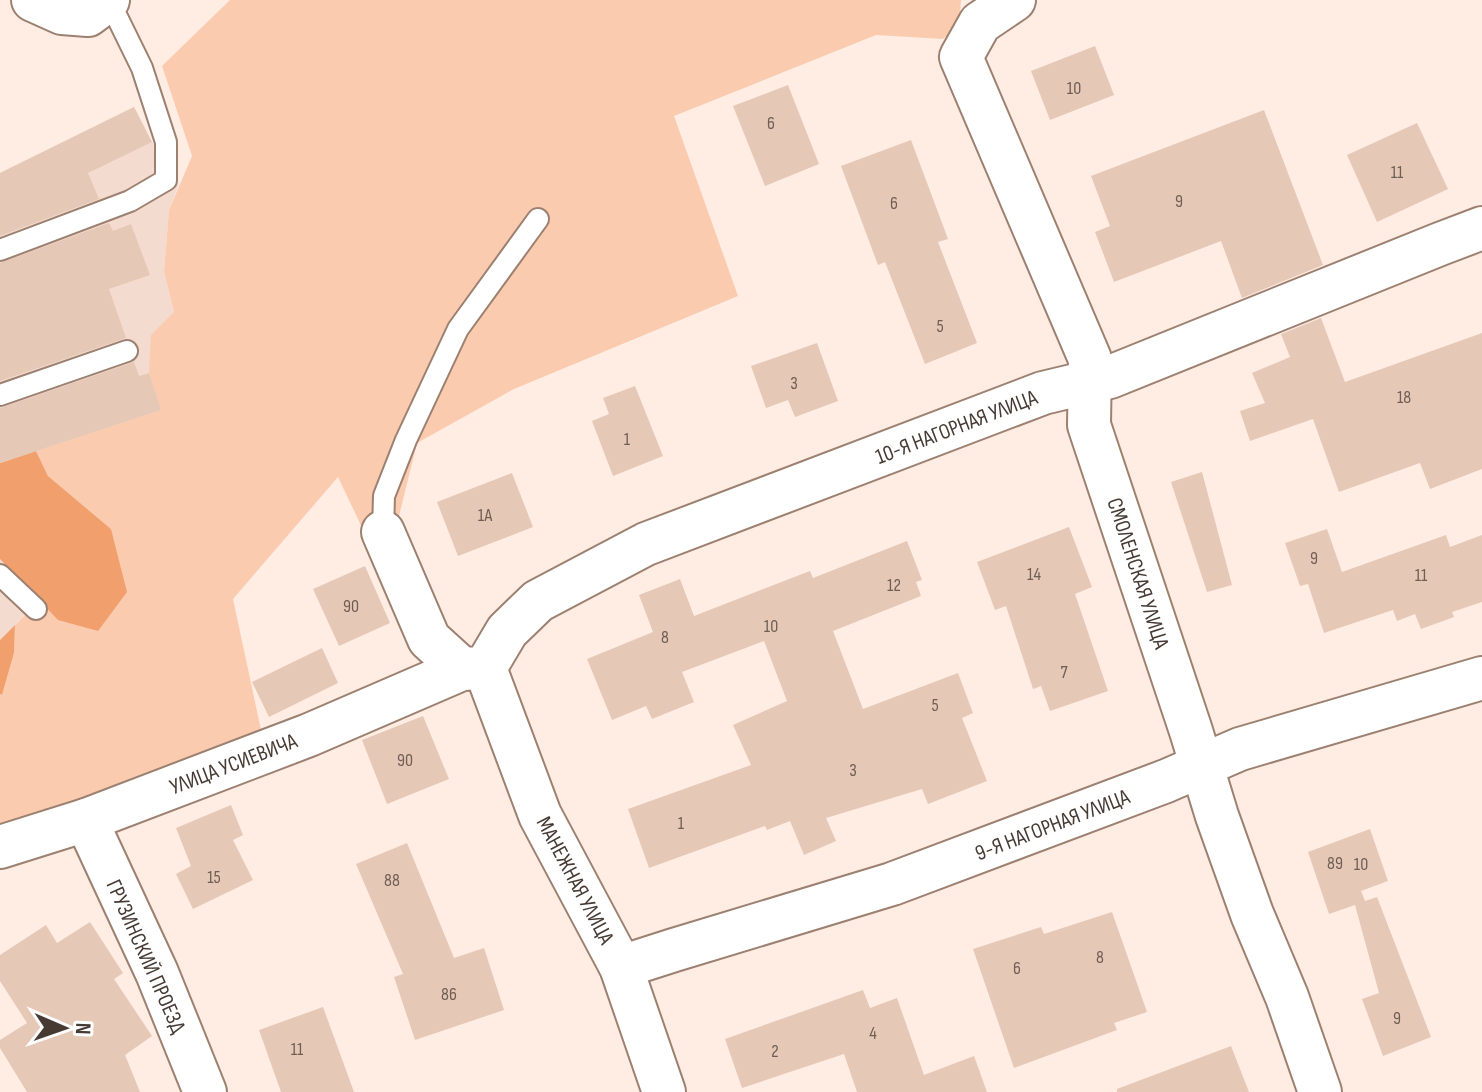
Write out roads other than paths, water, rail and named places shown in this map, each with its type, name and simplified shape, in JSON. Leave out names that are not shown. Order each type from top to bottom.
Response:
[{"type":"street","points":[[33,0],[62,13],[88,15],[107,1]]},
{"type":"street","name":"СМОЛЕНСКАЯ УЛИЦА","points":[[1014,0],[980,23],[961,57],[1090,359],[1089,425],[1217,816],[1320,1092]]},
{"type":"street","name":"10-Я НАГОРНАЯ УЛИЦА","points":[[474,668],[538,601],[646,544],[1043,393],[1110,377],[1482,228]]},
{"type":"street","name":"МАНЕЖНАЯ УЛИЦА","points":[[383,532],[429,639],[474,668],[540,815],[621,967],[664,1092]]},
{"type":"street","name":"УЛИЦА УСИЕВИЧА","points":[[0,847],[86,820],[474,668]]},
{"type":"street","name":"9-Я НАГОРНАЯ УЛИЦА","points":[[621,967],[892,884],[1166,781],[1240,749],[1482,678]]},
{"type":"street","name":"ГРУЗИНСКИЙ ПРОЕЗД","points":[[86,820],[157,973],[205,1092]]},
{"type":"lane","points":[[0,250],[130,201],[166,180],[166,142],[142,68],[107,1]]},
{"type":"lane","points":[[383,532],[384,496],[406,440],[458,329],[538,219]]},
{"type":"lane","points":[[0,395],[127,351]]},
{"type":"lane","points":[[0,575],[36,609]]}]
